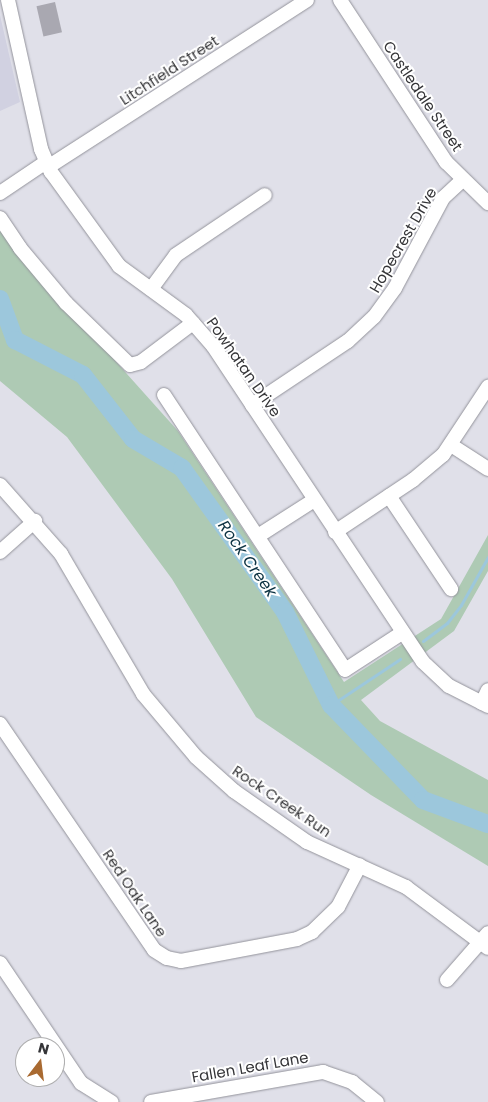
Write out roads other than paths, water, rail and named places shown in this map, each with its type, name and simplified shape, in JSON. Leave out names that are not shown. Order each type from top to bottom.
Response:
[{"type":"street","name":"Powhatan Drive","points":[[8,0],[47,165],[119,266],[193,323],[252,405],[402,633],[435,674],[485,704]]},
{"type":"street","name":"Litchfield Street","points":[[0,193],[307,0]]},
{"type":"street","name":"Castledale Street","points":[[340,0],[462,180],[488,203]]},
{"type":"street","name":"Hopecrest Drive","points":[[252,405],[348,341],[374,317],[395,288],[443,198],[462,180]]},
{"type":"street","points":[[151,289],[176,255],[264,195]]},
{"type":"street","points":[[0,218],[20,248],[66,303],[130,365],[141,362],[193,323]]},
{"type":"street","points":[[335,532],[431,466],[451,445],[488,387]]},
{"type":"street","points":[[164,395],[345,670],[402,633]]},
{"type":"street","points":[[451,445],[488,469]]},
{"type":"street","name":"Rock Creek Run","points":[[0,485],[35,520],[61,554],[143,694],[196,757],[234,791],[307,842],[360,865],[435,905],[486,940]]},
{"type":"street","points":[[389,496],[450,589]]},
{"type":"street","points":[[258,536],[314,500]]},
{"type":"street","points":[[0,552],[35,520]]},
{"type":"street","points":[[485,704],[488,690]]},
{"type":"street","name":"Red Oak Lane","points":[[0,724],[154,950],[167,958],[181,961],[297,939],[312,932],[338,907],[360,865]]},
{"type":"street","points":[[447,980],[486,940]]},
{"type":"street","points":[[0,963],[81,1082],[112,1102]]},
{"type":"street","name":"Fallen Leaf Lane","points":[[151,1102],[323,1072],[352,1082],[377,1102]]},
{"type":"waterway","name":"Rock Creek","points":[[0,299],[15,340],[83,375],[133,439],[182,468],[285,612],[331,705],[423,800],[488,824]]},
{"type":"waterway","points":[[423,641],[447,623],[461,605],[488,557]]},
{"type":"waterway","points":[[331,705],[400,659]]}]
